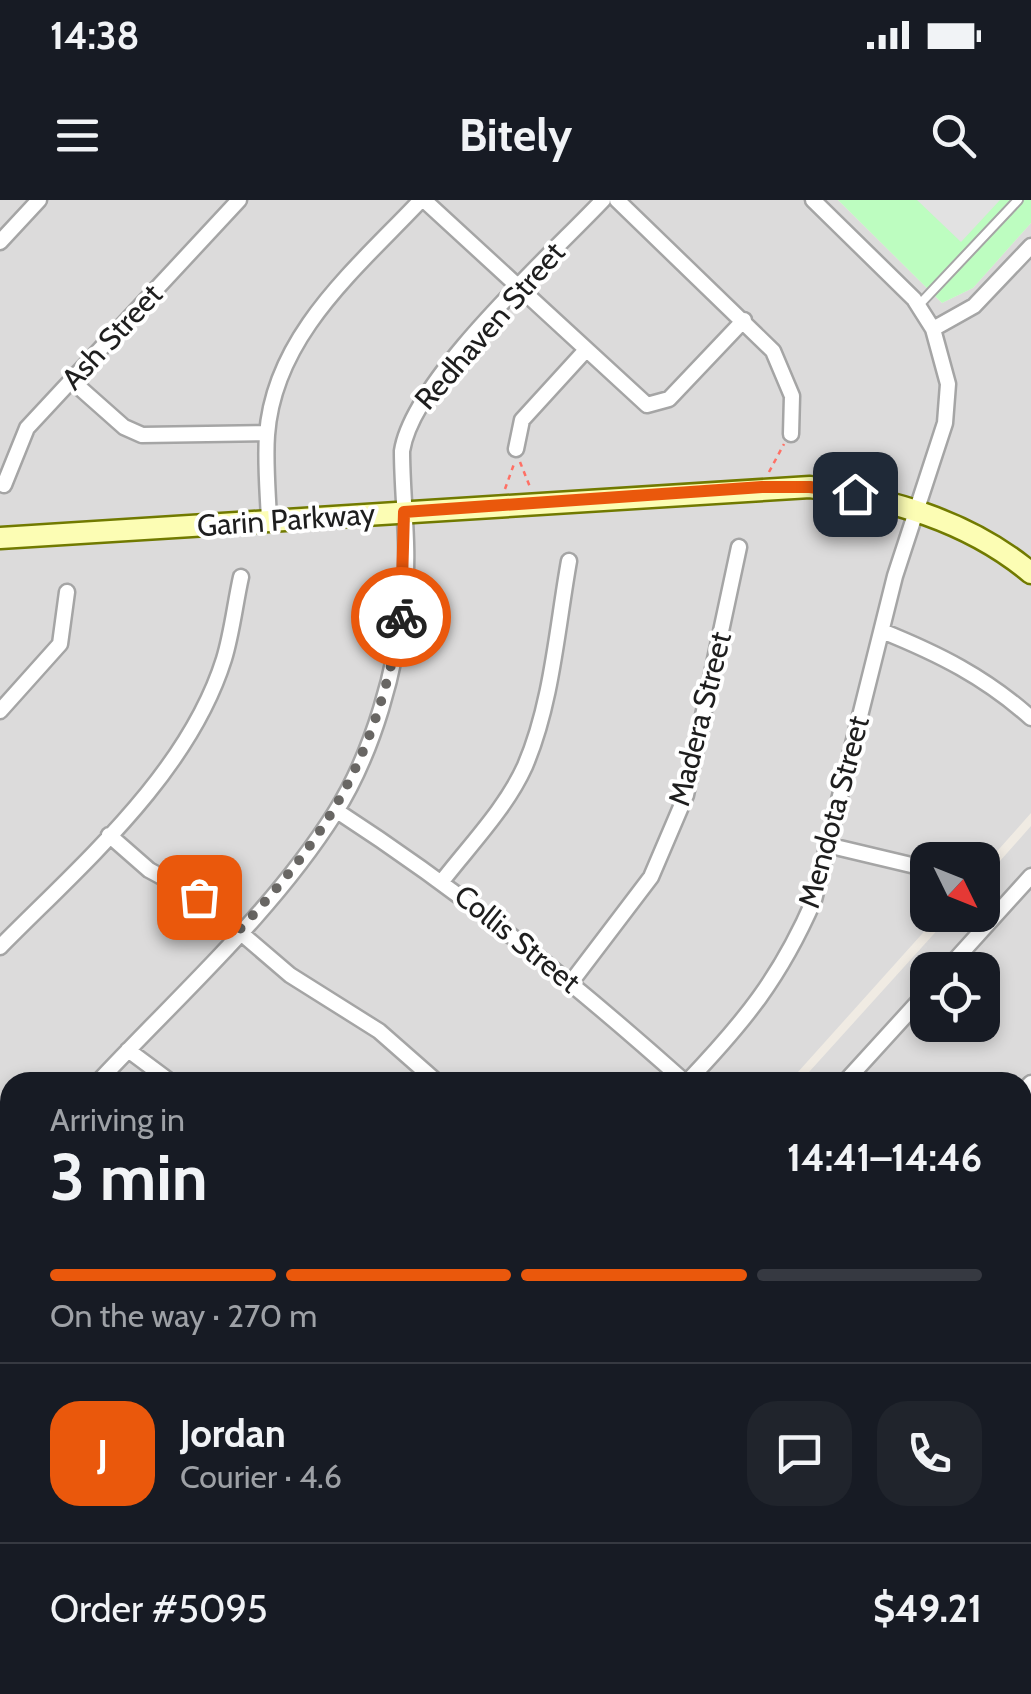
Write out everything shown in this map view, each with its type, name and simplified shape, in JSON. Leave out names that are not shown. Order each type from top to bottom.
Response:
[{"type":"street","points":[[0,242],[39,200]]},
{"type":"street","name":"Ash Street","points":[[4,485],[27,428],[239,200]]},
{"type":"street","points":[[269,521],[267,433],[277,385],[302,332],[422,200],[638,401],[654,406],[669,399],[744,320]]},
{"type":"street","name":"Redhaven Street","points":[[107,1072],[293,873],[337,810],[368,744],[392,668],[405,594],[402,452],[414,410],[428,388],[604,200]]},
{"type":"street","points":[[617,200],[774,351],[792,396],[791,434]]},
{"type":"street","name":"Mendota Street","points":[[696,1072],[754,1011],[792,950],[814,900],[882,631],[945,423],[948,384],[933,329],[904,286],[813,200]]},
{"type":"street","points":[[933,329],[974,306],[1031,246]]},
{"type":"street","points":[[516,449],[522,420],[585,351]]},
{"type":"street","points":[[71,380],[124,427],[142,435],[267,433]]},
{"type":"street","name":"Garin Parkway","points":[[0,538],[762,487],[810,487],[916,509],[963,529],[1031,573]]},
{"type":"street","name":"Madera Street","points":[[572,981],[651,877],[686,795],[739,547]]},
{"type":"street","points":[[443,880],[495,814],[524,767],[542,710],[569,561]]},
{"type":"street","points":[[0,947],[109,835],[152,784],[193,725],[224,660],[241,576]]},
{"type":"street","points":[[0,711],[60,644],[66,592]]},
{"type":"street","points":[[882,631],[950,659],[996,686],[1031,718]]},
{"type":"street","name":"Collis Street","points":[[337,810],[443,880],[572,981],[675,1072]]},
{"type":"street","points":[[109,835],[148,870],[199,897],[290,975],[379,1032],[425,1072]]},
{"type":"street","points":[[828,846],[910,865]]},
{"type":"street","points":[[962,952],[1031,876]]},
{"type":"street","points":[[853,1072],[910,1010]]},
{"type":"street","points":[[128,1050],[158,1072]]},
{"type":"lane","points":[[918,306],[1017,201]]},
{"type":"path","points":[[762,487],[775,456],[791,434]]},
{"type":"path","points":[[502,506],[516,450],[532,504]]},
{"type":"shaded area","points":[[0,200],[838,200],[942,303],[973,288],[1031,223],[1031,813],[1000,848],[1000,842],[910,842],[910,932],[924,932],[798,1072],[0,1072]]},
{"type":"shaded area","points":[[917,200],[1000,200],[961,242]]},
{"type":"shaded area","points":[[1031,826],[1031,1072],[809,1072],[910,960],[910,1042],[1000,1042],[1000,952],[918,952],[936,932],[1000,932],[1000,861]]},
{"type":"green space","points":[[838,200],[1031,200],[1031,223],[973,288],[942,303]]},
{"type":"way so far","points":[[199,897],[239,930],[293,873],[337,810],[368,744],[392,668],[401,617]]},
{"type":"route","points":[[401,617],[405,594],[404,512],[762,487],[810,487],[855,494]]}]
